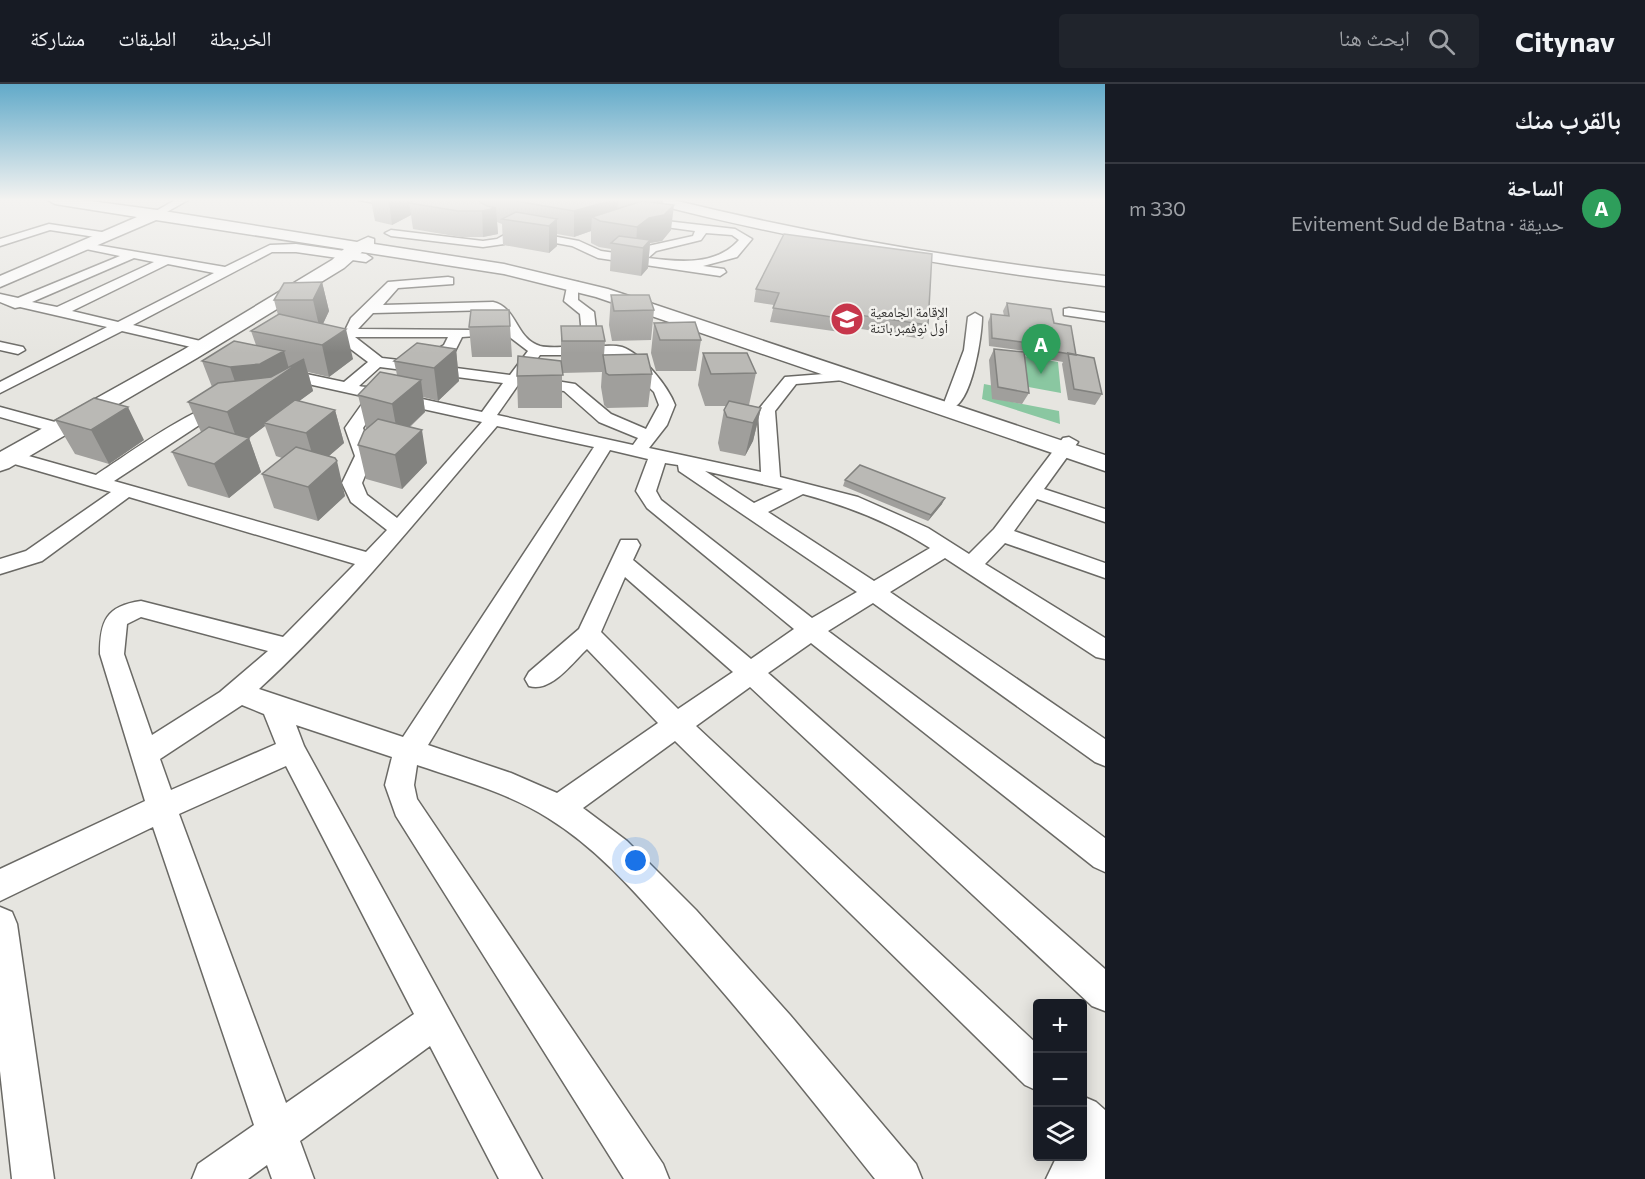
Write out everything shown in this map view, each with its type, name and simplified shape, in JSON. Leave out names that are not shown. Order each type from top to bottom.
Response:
[{"type":"main road","points":[[0,282],[73,251]]},
{"type":"main road","points":[[346,251],[356,253],[404,251]]},
{"type":"main road","points":[[408,251],[504,269],[573,285],[1067,446],[1105,453]]},
{"type":"main road","points":[[408,251],[508,264],[591,283],[952,403],[1067,446],[1105,463]]},
{"type":"main road","points":[[884,251],[1105,280]]},
{"type":"main road","points":[[6,460],[202,353],[356,253]]},
{"type":"main road","points":[[1076,1179],[1105,1144]]},
{"type":"street","points":[[112,251],[226,271]]},
{"type":"street","points":[[0,388],[266,251]]},
{"type":"street","points":[[332,251],[356,253],[359,251]]},
{"type":"street","points":[[592,251],[598,254],[720,272]]},
{"type":"street","points":[[638,260],[648,251]]},
{"type":"street","points":[[689,268],[700,261],[733,254],[736,251]]},
{"type":"street","points":[[0,311],[132,255]]},
{"type":"street","points":[[58,312],[165,261]]},
{"type":"street","points":[[448,280],[395,284],[388,287],[382,297],[358,317],[346,338],[350,345],[367,352],[377,362],[569,387],[605,418],[754,511],[1105,754]]},
{"type":"street","points":[[573,285],[571,301],[587,312],[591,349]]},
{"type":"street","points":[[0,298],[121,326],[202,353]]},
{"type":"street","points":[[368,309],[493,306],[508,316],[501,332]]},
{"type":"street","points":[[417,332],[426,307]]},
{"type":"street","points":[[1069,312],[1105,317]]},
{"type":"street","points":[[952,403],[963,378],[976,333],[975,317]]},
{"type":"street","points":[[349,333],[501,332],[536,350],[609,350],[625,355],[662,390],[667,405],[646,491],[654,504],[811,630],[1105,856]]},
{"type":"street","points":[[399,529],[358,498],[352,483],[365,459],[366,451],[354,428],[377,395],[416,367],[450,348],[457,333]]},
{"type":"street","points":[[0,346],[18,350]]},
{"type":"street","points":[[145,754],[238,692],[288,647],[399,529],[489,419],[536,350]]},
{"type":"street","points":[[970,351],[990,351]]},
{"type":"street","points":[[347,388],[377,362]]},
{"type":"street","points":[[257,369],[605,444],[655,451],[851,501],[921,533],[1105,650]]},
{"type":"street","points":[[771,480],[766,410],[791,380],[844,375]]},
{"type":"street","points":[[293,394],[313,381]]},
{"type":"street","points":[[99,482],[204,414],[222,408],[244,406]]},
{"type":"street","points":[[0,412],[60,429]]},
{"type":"street","points":[[605,444],[409,751],[399,779],[400,795],[406,807],[648,1179]]},
{"type":"street","points":[[971,565],[1001,534],[1067,446]]},
{"type":"street","points":[[6,460],[99,482],[371,561]]},
{"type":"street","points":[[754,511],[803,487]]},
{"type":"street","points":[[0,567],[34,556],[127,490]]},
{"type":"street","points":[[1034,492],[1105,516]]},
{"type":"street","points":[[1001,534],[1105,572]]},
{"type":"street","points":[[559,808],[811,630],[946,548]]},
{"type":"street","points":[[538,679],[588,634],[625,554],[750,672],[1105,993]]},
{"type":"street","points":[[288,647],[141,609],[124,612],[118,616],[112,634],[112,654],[162,808],[293,1179]]},
{"type":"street","points":[[588,634],[678,726],[1033,1067]]},
{"type":"street","points":[[238,692],[275,708],[409,751],[531,794],[559,808],[608,846],[654,889],[746,990],[902,1179]]},
{"type":"street","points":[[275,708],[292,750],[521,1179]]},
{"type":"street","points":[[0,885],[162,808],[292,750]]},
{"type":"street","points":[[0,924],[33,1179]]},
{"type":"street","points":[[213,1179],[436,1020]]},
{"type":"street","points":[[1087,1120],[1105,1137]]},
{"type":"green space","points":[[1023,356],[1058,362],[1061,393],[1023,386]]},
{"type":"green space","points":[[984,384],[1010,389],[992,398],[1059,411],[1060,424],[982,399]]},
{"type":"building","points":[[775,251],[911,251],[932,254],[928,325],[852,314],[851,320],[773,308],[779,293],[756,289]]},
{"type":"building","points":[[322,282],[313,300],[274,300],[284,283]]},
{"type":"building","points":[[611,295],[649,295],[654,310],[614,311]]},
{"type":"building","points":[[1007,303],[1051,309],[1054,323],[1071,326],[1076,355],[1034,348],[1029,343],[992,338],[991,314],[1009,316]]},
{"type":"building","points":[[471,310],[509,310],[510,326],[469,327]]},
{"type":"building","points":[[279,314],[346,329],[322,345],[251,331]]},
{"type":"building","points":[[695,322],[701,340],[660,340],[654,323]]},
{"type":"building","points":[[561,326],[602,326],[605,341],[562,341]]},
{"type":"building","points":[[234,341],[284,351],[260,364],[230,367],[202,361]]},
{"type":"building","points":[[417,343],[456,349],[434,368],[394,361]]},
{"type":"building","points":[[994,349],[1024,352],[1029,393],[998,387]]},
{"type":"building","points":[[703,353],[747,353],[756,373],[711,374]]},
{"type":"building","points":[[1068,353],[1094,358],[1102,394],[1074,389]]},
{"type":"building","points":[[647,354],[652,374],[609,375],[606,373],[603,355]]},
{"type":"building","points":[[518,356],[561,361],[563,375],[517,376]]},
{"type":"building","points":[[304,359],[227,412],[188,402],[218,383],[271,377]]},
{"type":"building","points":[[380,372],[421,380],[392,404],[358,395]]},
{"type":"building","points":[[94,398],[128,407],[91,430],[55,420]]},
{"type":"building","points":[[295,400],[335,410],[306,433],[264,423]]},
{"type":"building","points":[[729,401],[761,408],[753,423],[727,417],[724,410]]},
{"type":"building","points":[[378,419],[422,430],[395,455],[358,445],[364,431]]},
{"type":"building","points":[[209,427],[249,438],[214,464],[172,452]]},
{"type":"building","points":[[296,447],[335,458],[337,461],[308,487],[262,474]]},
{"type":"building","points":[[860,465],[945,498],[931,515],[845,480]]},
{"type":"place","name":"الإقامة الجامعية أول نوفمبر باتنة","points":[[847,319]]},
{"type":"place","name":"الساحة","points":[[1041,374]]}]
